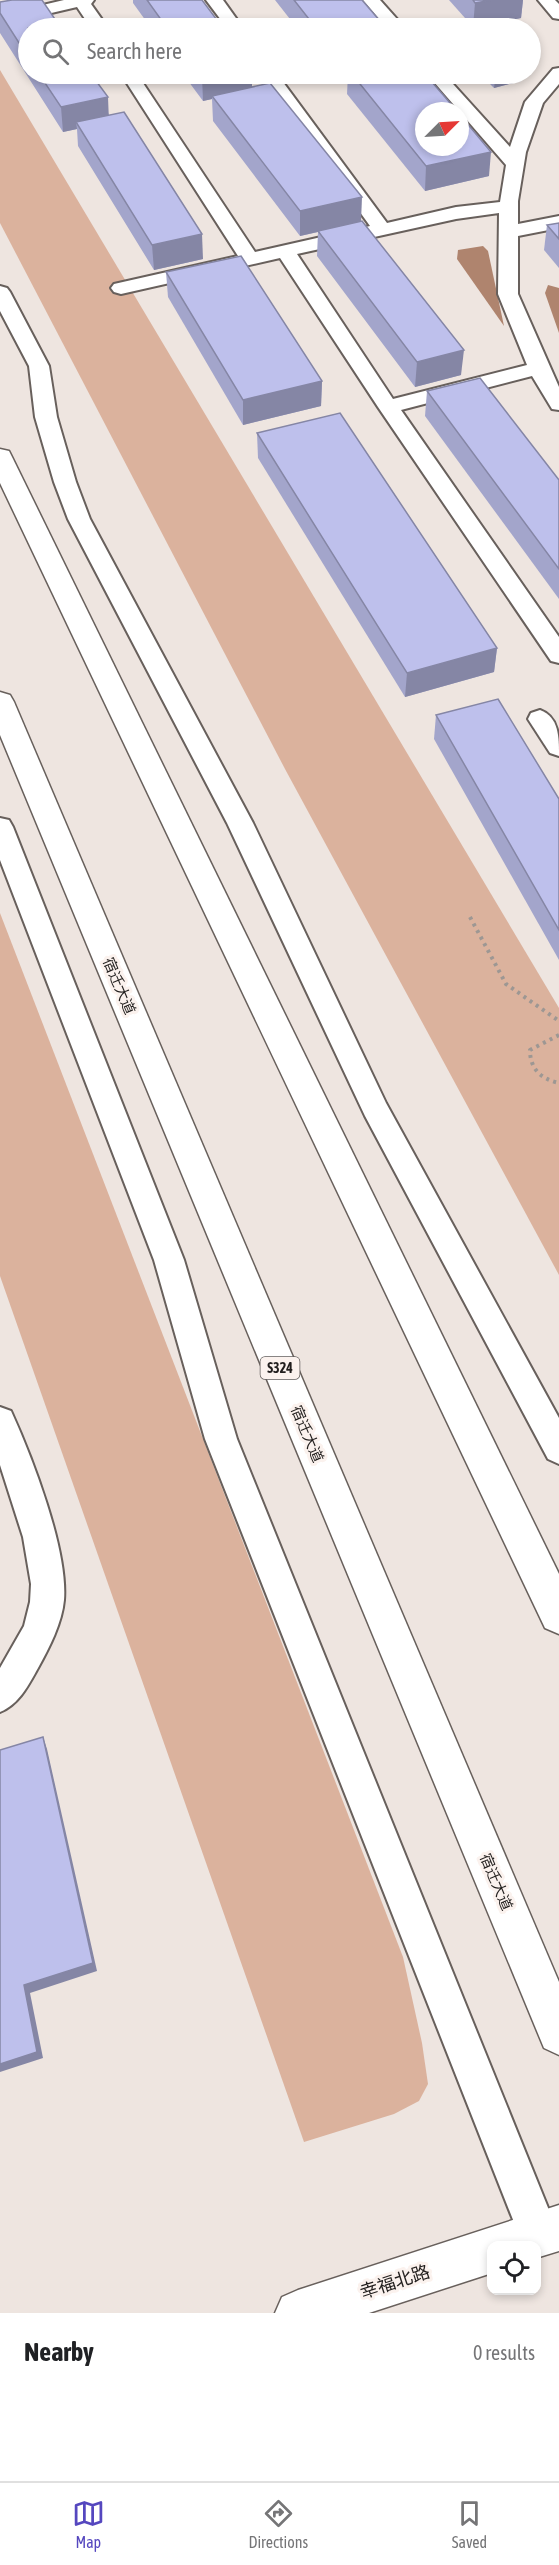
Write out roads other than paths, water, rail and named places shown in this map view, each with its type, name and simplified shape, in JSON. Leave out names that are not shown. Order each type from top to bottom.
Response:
[{"type":"main road","points":[[0,457],[559,1615]]},
{"type":"main road","name":"宿迁大道","points":[[0,702],[559,2033]]},
{"type":"main road","name":"幸福北路","points":[[298,2313],[487,2252]]},
{"type":"lane","points":[[0,20],[84,0],[94,18]]},
{"type":"lane","points":[[214,0],[228,18]]},
{"type":"lane","points":[[371,0],[387,18]]},
{"type":"lane","points":[[546,0],[559,14]]},
{"type":"lane","points":[[559,73],[534,102],[515,164],[508,232],[508,294],[538,368],[559,404]]},
{"type":"lane","points":[[136,84],[250,259]]},
{"type":"lane","points":[[275,84],[382,229]]},
{"type":"lane","points":[[444,84],[515,164]]},
{"type":"lane","points":[[121,288],[456,213],[509,206]]},
{"type":"lane","points":[[508,232],[559,222]]},
{"type":"lane","points":[[285,251],[388,407],[559,655]]},
{"type":"lane","points":[[0,292],[39,366],[46,417],[65,482],[80,519],[240,823],[375,1108],[559,1449]]},
{"type":"lane","points":[[388,407],[538,368]]},
{"type":"lane","points":[[540,718],[559,747]]},
{"type":"lane","points":[[0,827],[169,1260],[221,1439],[535,2236]]},
{"type":"lane","points":[[0,1421],[44,1554],[48,1601],[34,1641],[0,1695]]}]
